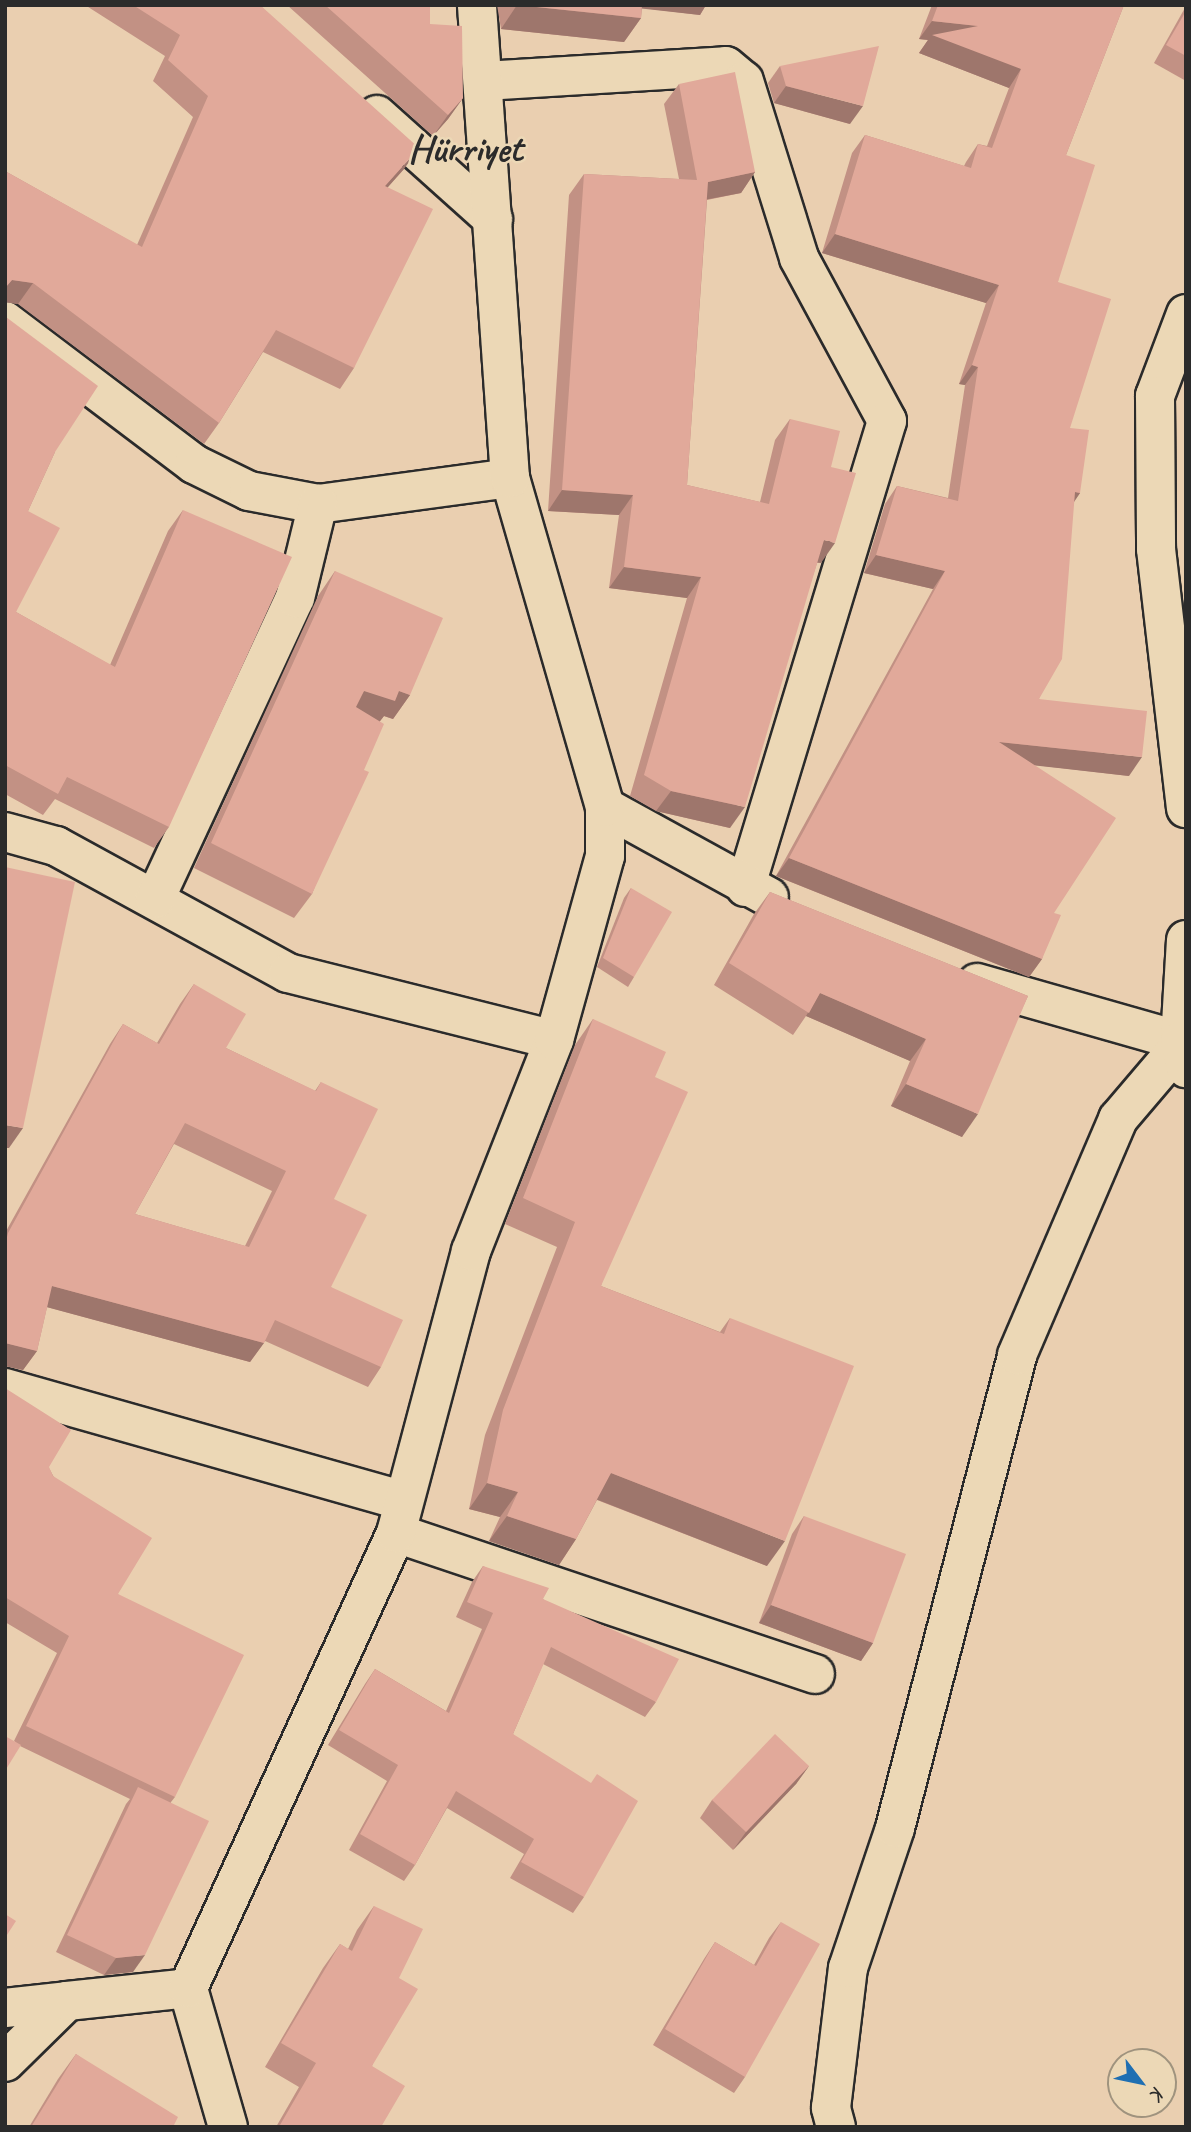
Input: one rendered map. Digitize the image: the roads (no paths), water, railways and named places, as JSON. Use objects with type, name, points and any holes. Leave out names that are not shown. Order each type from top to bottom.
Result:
[{"type":"street","points":[[228,2127],[188,1988],[399,1516],[471,1251],[554,1040],[603,869],[605,807],[510,478],[477,5]]},
{"type":"street","points":[[484,81],[726,66],[744,81],[799,258],[887,421],[745,887]]},
{"type":"street","points":[[348,89],[493,219]]},
{"type":"street","points":[[1186,314],[1155,396],[1156,549],[1182,739],[1186,808]]},
{"type":"street","points":[[5,321],[194,464],[249,491],[318,504],[510,478]]},
{"type":"street","points":[[155,899],[295,598],[318,504]]},
{"type":"street","points":[[605,807],[745,887],[808,913]]},
{"type":"street","points":[[5,832],[56,846],[288,973],[554,1040]]},
{"type":"street","points":[[836,2127],[831,2108],[848,1968],[895,1828],[1017,1355],[1118,1119],[1184,1049],[1186,940]]},
{"type":"street","points":[[946,970],[996,991],[1184,1049]]},
{"type":"street","points":[[5,1388],[399,1516],[815,1674]]},
{"type":"street","points":[[5,2008],[188,1988]]},
{"type":"street","points":[[5,2062],[67,2001]]},
{"type":"district","name":"Hürriyet","points":[[465,148]]}]
